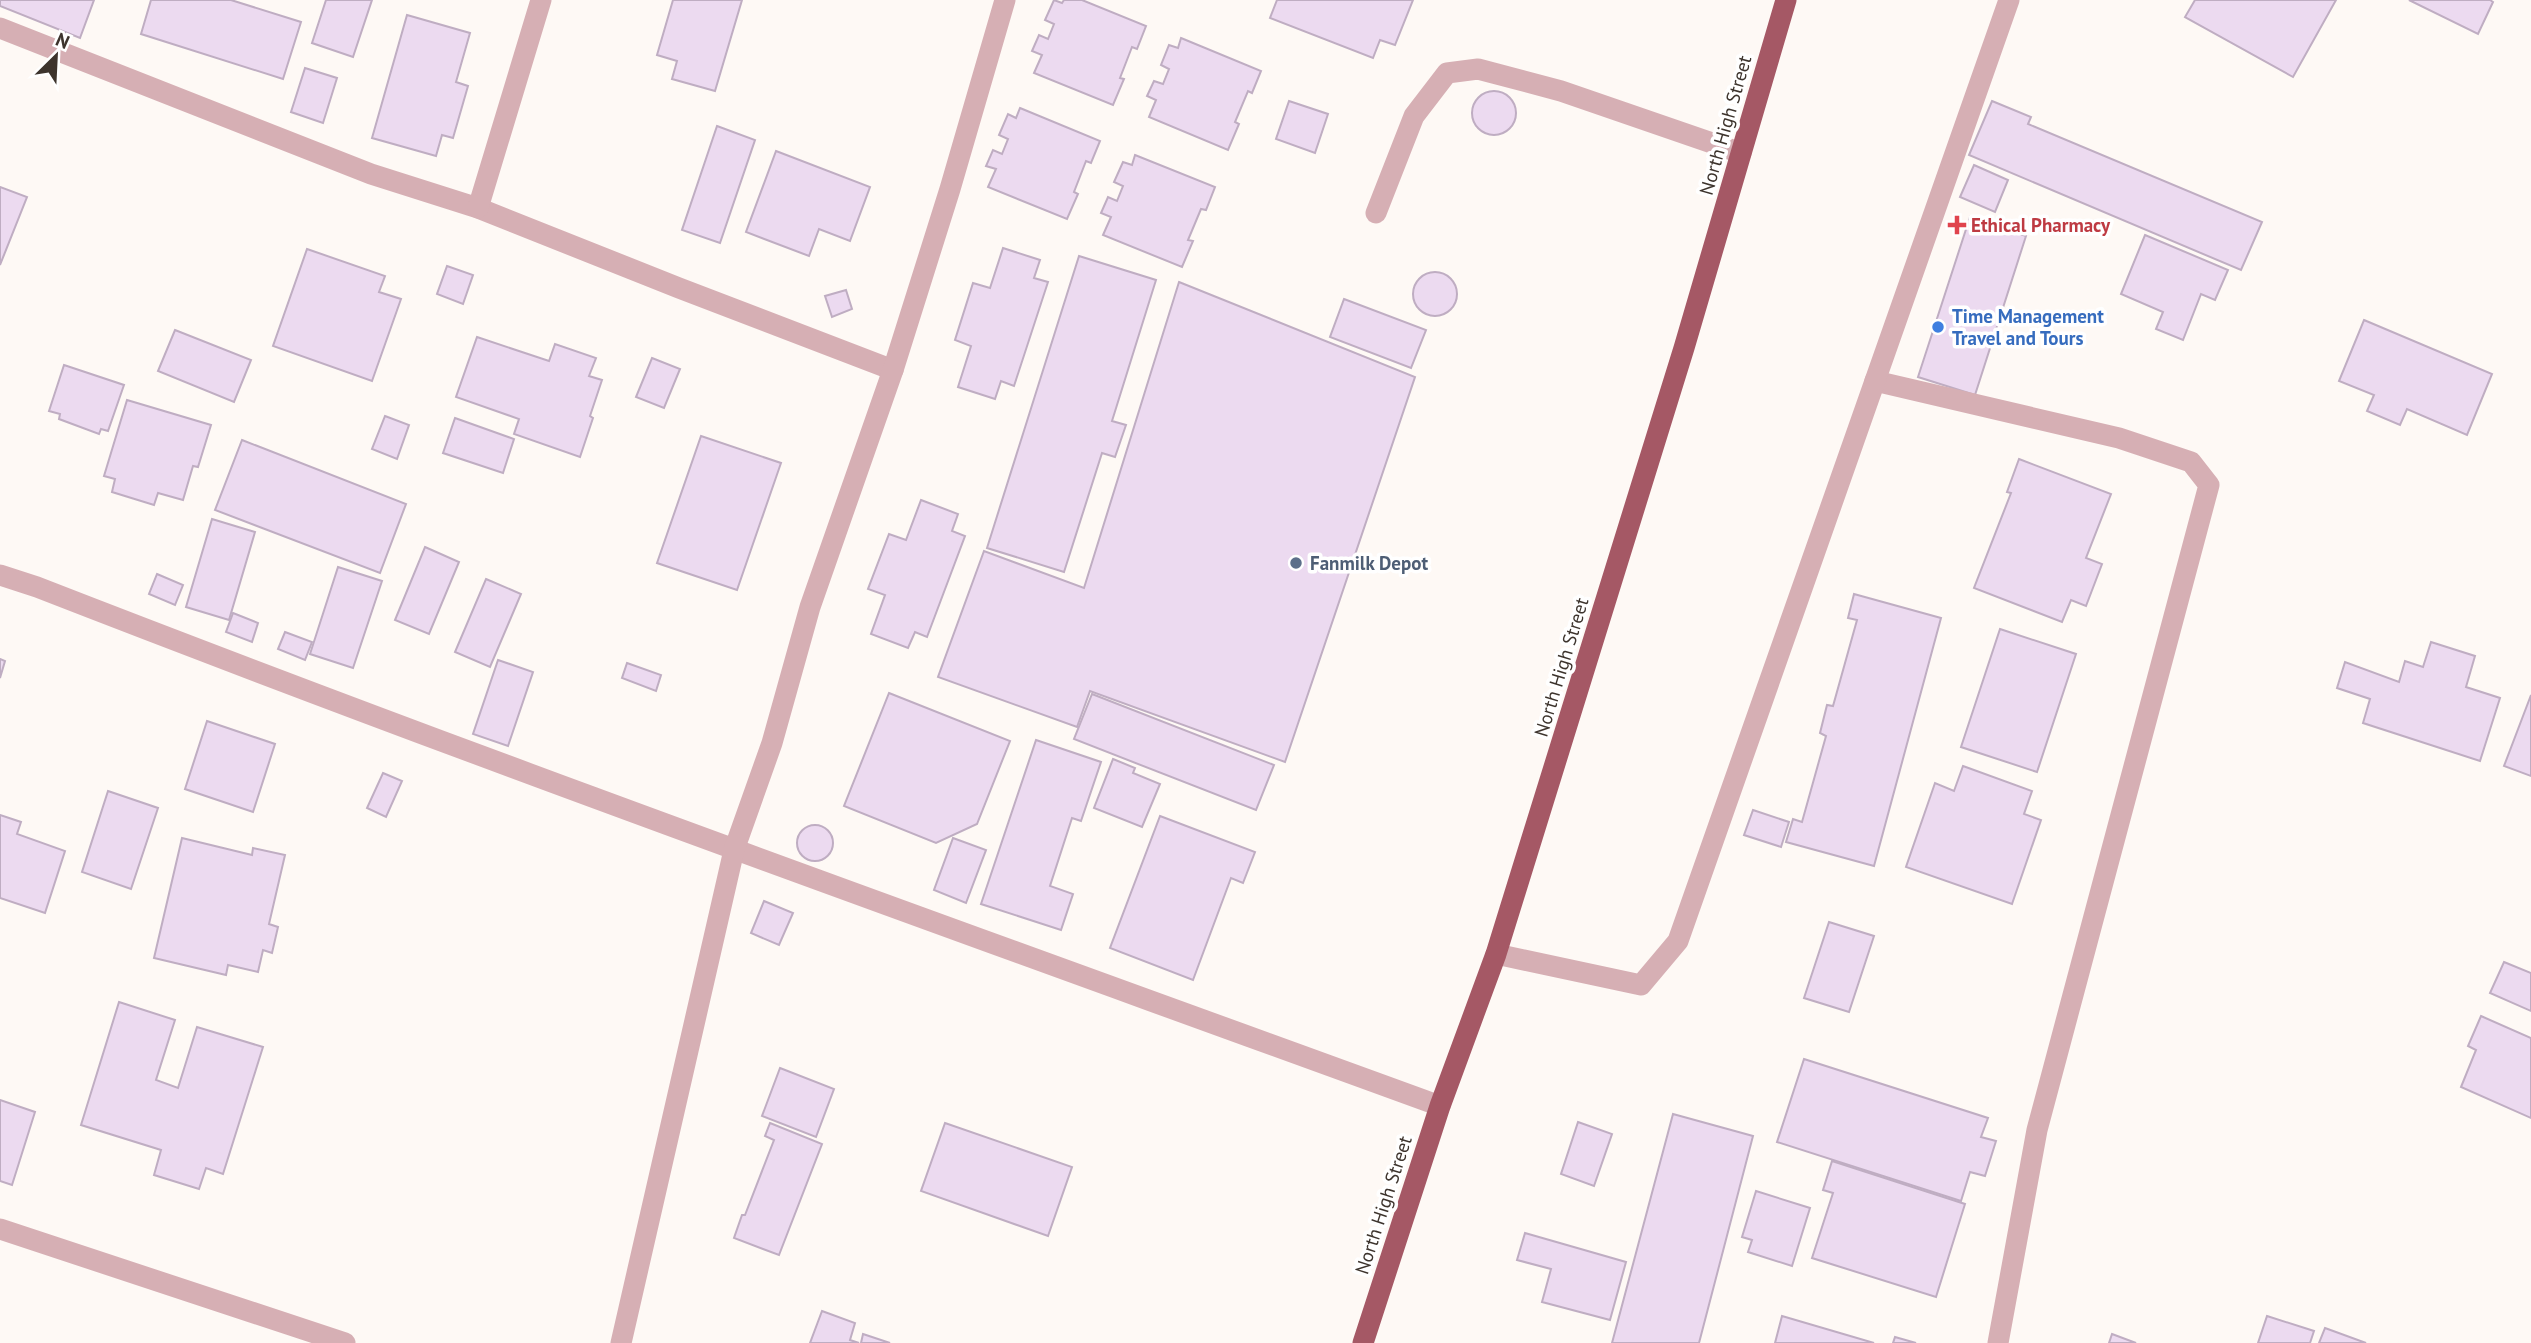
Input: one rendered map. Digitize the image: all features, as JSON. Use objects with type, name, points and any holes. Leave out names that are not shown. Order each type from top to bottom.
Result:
[{"type":"highway","name":"North High Street","points":[[1363,1343],[1440,1106],[1496,954],[1676,375],[1786,0]]},
{"type":"street","points":[[478,208],[541,0]]},
{"type":"street","points":[[621,1343],[734,850],[772,743],[810,607],[893,370],[950,189],[1005,0]]},
{"type":"street","points":[[1496,954],[1641,985],[1678,941],[2009,0]]},
{"type":"street","points":[[0,28],[371,174],[478,208],[893,370]]},
{"type":"street","points":[[1376,214],[1414,116],[1447,73],[1478,69],[1561,91],[1741,153]]},
{"type":"street","points":[[1875,381],[2119,438],[2190,462],[2210,485],[2037,1130],[1998,1343]]},
{"type":"street","points":[[0,575],[734,850],[1440,1106]]},
{"type":"street","points":[[0,1229],[345,1343]]},
{"type":"building","points":[[0,0],[94,0],[80,38],[0,6]]},
{"type":"building","points":[[151,0],[231,0],[301,22],[283,79],[141,34]]},
{"type":"building","points":[[326,0],[372,0],[353,57],[312,43]]},
{"type":"building","points":[[673,0],[742,0],[715,91],[672,79],[677,61],[657,55]]},
{"type":"building","points":[[1054,0],[1062,3],[1064,0],[1082,0],[1146,26],[1137,49],[1132,47],[1120,78],[1124,79],[1113,105],[1034,73],[1042,55],[1032,51],[1039,35],[1048,39],[1054,24],[1045,20]]},
{"type":"building","points":[[1277,0],[1413,0],[1395,45],[1380,40],[1373,58],[1270,18]]},
{"type":"building","points":[[2195,0],[2336,0],[2293,77],[2185,17]]},
{"type":"building","points":[[2409,0],[2490,0],[2493,2],[2478,34]]},
{"type":"building","points":[[407,15],[470,33],[456,82],[468,86],[453,138],[442,135],[436,156],[372,138]]},
{"type":"building","points":[[1181,38],[1261,71],[1252,93],[1248,91],[1235,122],[1239,124],[1228,150],[1149,117],[1156,100],[1147,96],[1154,81],[1163,84],[1169,69],[1161,65],[1169,45],[1178,48]]},
{"type":"building","points":[[305,68],[337,78],[323,123],[291,112]]},
{"type":"building","points":[[1494,91],[1503,92],[1510,97],[1515,104],[1515,122],[1510,129],[1503,134],[1494,135],[1485,134],[1478,129],[1473,122],[1472,113],[1473,104],[1478,97],[1485,92]]},
{"type":"building","points":[[1289,101],[1328,114],[1315,153],[1276,139]]},
{"type":"building","points":[[1992,101],[2031,117],[2028,124],[2262,222],[2241,270],[1969,155]]},
{"type":"building","points":[[1020,108],[1100,141],[1091,163],[1086,161],[1074,192],[1078,194],[1067,219],[988,187],[996,169],[986,166],[993,150],[1002,154],[1008,139],[999,135],[1008,114],[1016,118]]},
{"type":"building","points":[[717,126],[755,140],[720,243],[682,230]]},
{"type":"building","points":[[776,151],[870,187],[850,241],[819,229],[809,256],[746,232]]},
{"type":"building","points":[[1135,155],[1215,187],[1206,210],[1201,209],[1188,240],[1193,241],[1182,267],[1103,235],[1111,217],[1101,213],[1108,197],[1117,201],[1123,186],[1114,182],[1123,162],[1132,165]]},
{"type":"building","points":[[1974,165],[2008,180],[1995,212],[1960,197]]},
{"type":"building","points":[[0,187],[27,197],[0,265]]},
{"type":"building","points":[[1970,217],[2026,236],[1975,395],[1918,377]]},
{"type":"building","points":[[2145,235],[2228,270],[2215,300],[2201,294],[2183,340],[2156,329],[2163,312],[2121,294]]},
{"type":"building","points":[[1003,248],[1040,260],[1034,278],[1048,282],[1014,386],[1001,381],[995,399],[958,387],[971,346],[955,340],[973,283],[990,288]]},
{"type":"building","points":[[307,249],[385,276],[379,292],[401,299],[372,381],[273,346]]},
{"type":"building","points":[[1079,256],[1156,280],[1112,421],[1126,425],[1115,457],[1102,453],[1064,572],[987,548]]},
{"type":"building","points":[[447,266],[473,275],[463,304],[437,294]]},
{"type":"building","points":[[1435,272],[1450,279],[1457,294],[1450,309],[1435,316],[1420,309],[1413,294],[1420,279]]},
{"type":"building","points":[[1179,282],[1415,377],[1285,762],[1090,691],[1077,727],[938,677],[984,551],[1084,588]]},
{"type":"building","points":[[846,290],[852,309],[832,317],[825,296]]},
{"type":"building","points":[[1344,299],[1426,330],[1411,368],[1330,337]]},
{"type":"building","points":[[2364,320],[2492,374],[2467,435],[2407,409],[2400,425],[2367,411],[2374,395],[2339,381]]},
{"type":"building","points":[[175,330],[251,360],[234,402],[158,371]]},
{"type":"building","points":[[477,337],[549,361],[555,344],[596,358],[589,376],[602,380],[580,457],[514,434],[519,419],[456,397]]},
{"type":"building","points":[[652,358],[680,369],[664,408],[636,397]]},
{"type":"building","points":[[64,365],[124,385],[108,431],[101,429],[99,434],[59,419],[60,414],[49,411]]},
{"type":"building","points":[[127,400],[211,425],[198,467],[193,466],[183,500],[158,493],[154,505],[112,492],[115,479],[104,476]]},
{"type":"building","points":[[385,416],[409,425],[397,459],[372,449]]},
{"type":"building","points":[[455,418],[514,439],[503,473],[443,453]]},
{"type":"building","points":[[701,436],[781,463],[737,590],[657,563]]},
{"type":"building","points":[[242,440],[406,504],[380,573],[215,510]]},
{"type":"building","points":[[2019,459],[2111,494],[2086,558],[2102,564],[2086,606],[2071,600],[2062,622],[1974,588],[2011,493],[2007,492]]},
{"type":"building","points":[[921,500],[958,514],[952,531],[965,536],[927,637],[915,632],[908,648],[871,634],[885,595],[868,589],[889,534],[906,540]]},
{"type":"building","points":[[212,519],[255,532],[229,620],[186,607]]},
{"type":"building","points":[[425,547],[459,562],[429,634],[395,620]]},
{"type":"building","points":[[338,567],[382,581],[353,668],[310,654]]},
{"type":"building","points":[[157,574],[183,585],[175,605],[149,594]]},
{"type":"building","points":[[486,579],[521,594],[490,667],[455,652]]},
{"type":"building","points":[[1854,594],[1941,618],[1874,866],[1786,842],[1793,819],[1802,822],[1826,736],[1820,733],[1827,705],[1833,706],[1857,620],[1848,618]]},
{"type":"building","points":[[233,613],[258,623],[252,642],[226,632]]},
{"type":"building","points":[[2000,629],[2076,654],[2037,772],[1961,747]]},
{"type":"building","points":[[285,632],[312,642],[305,660],[278,649]]},
{"type":"building","points":[[2431,642],[2475,656],[2466,687],[2500,698],[2480,761],[2363,723],[2370,699],[2337,688],[2345,662],[2399,682],[2405,661],[2423,667]]},
{"type":"building","points":[[0,659],[5,661],[0,678]]},
{"type":"building","points":[[498,660],[533,672],[508,746],[473,734]]},
{"type":"building","points":[[627,663],[661,675],[656,691],[622,678]]},
{"type":"building","points":[[889,693],[1010,741],[977,824],[936,843],[844,806]]},
{"type":"building","points":[[1092,694],[1274,765],[1256,810],[1074,739]]},
{"type":"building","points":[[2531,695],[2531,776],[2504,766]]},
{"type":"building","points":[[207,721],[275,744],[253,812],[185,789]]},
{"type":"building","points":[[1036,740],[1101,762],[1081,821],[1072,818],[1050,886],[1073,894],[1061,930],[981,904]]},
{"type":"building","points":[[1113,759],[1135,768],[1133,773],[1160,784],[1142,827],[1094,808]]},
{"type":"building","points":[[1963,766],[2032,791],[2024,814],[2041,820],[2012,904],[1906,867],[1935,783],[1954,791]]},
{"type":"building","points":[[383,773],[402,781],[386,817],[367,808]]},
{"type":"building","points":[[108,791],[158,808],[131,889],[82,872]]},
{"type":"building","points":[[1753,810],[1789,822],[1781,847],[1744,835]]},
{"type":"building","points":[[0,815],[21,822],[17,834],[65,851],[45,913],[0,898]]},
{"type":"building","points":[[1160,816],[1255,852],[1243,883],[1231,878],[1193,980],[1110,948]]},
{"type":"building","points":[[815,825],[828,830],[833,843],[828,856],[815,861],[802,856],[797,843],[802,830]]},
{"type":"building","points":[[182,838],[252,855],[253,848],[285,855],[269,924],[278,927],[272,953],[263,950],[258,972],[228,965],[226,975],[154,958]]},
{"type":"building","points":[[953,838],[986,850],[966,903],[934,890]]},
{"type":"building","points":[[764,901],[793,913],[779,945],[751,933]]},
{"type":"building","points":[[1829,922],[1874,936],[1849,1012],[1804,998]]},
{"type":"building","points":[[2504,962],[2531,973],[2531,1011],[2490,993]]},
{"type":"building","points":[[119,1002],[175,1020],[156,1080],[178,1088],[197,1027],[263,1047],[223,1174],[206,1168],[199,1189],[154,1175],[161,1150],[81,1125]]},
{"type":"building","points":[[2481,1016],[2531,1038],[2531,1118],[2461,1087],[2476,1050],[2468,1046]]},
{"type":"building","points":[[1804,1059],[1988,1118],[1981,1137],[1996,1141],[1985,1176],[1970,1172],[1961,1201],[1777,1142]]},
{"type":"building","points":[[780,1068],[834,1089],[816,1137],[762,1116]]},
{"type":"building","points":[[0,1100],[35,1112],[12,1185],[0,1181]]},
{"type":"building","points":[[1673,1114],[1753,1136],[1699,1343],[1612,1343]]},
{"type":"building","points":[[1578,1122],[1612,1134],[1594,1186],[1561,1174]]},
{"type":"building","points":[[770,1123],[822,1144],[779,1255],[734,1238],[774,1140],[765,1136]]},
{"type":"building","points":[[945,1123],[1072,1167],[1048,1236],[921,1191]]},
{"type":"building","points":[[1832,1161],[1965,1204],[1936,1297],[1812,1258],[1833,1193],[1823,1190]]},
{"type":"building","points":[[1756,1191],[1810,1208],[1792,1266],[1748,1252],[1752,1240],[1742,1237]]},
{"type":"building","points":[[1525,1233],[1626,1262],[1610,1320],[1542,1302],[1551,1269],[1517,1260]]},
{"type":"building","points":[[822,1311],[855,1323],[850,1340],[859,1343],[810,1343]]},
{"type":"building","points":[[1782,1316],[1874,1343],[1775,1343]]},
{"type":"building","points":[[2267,1316],[2314,1331],[2310,1343],[2258,1343]]},
{"type":"building","points":[[2325,1328],[2366,1343],[2319,1343]]},
{"type":"building","points":[[863,1334],[890,1343],[861,1343]]},
{"type":"building","points":[[2112,1334],[2136,1343],[2109,1343]]},
{"type":"building","points":[[1895,1337],[1916,1343],[1893,1343]]},
{"type":"place","name":"Ethical Pharmacy","points":[[1957,225]]},
{"type":"place","name":"Time Management Travel and Tours","points":[[1938,327]]},
{"type":"place","name":"Fanmilk Depot","points":[[1296,563]]}]
